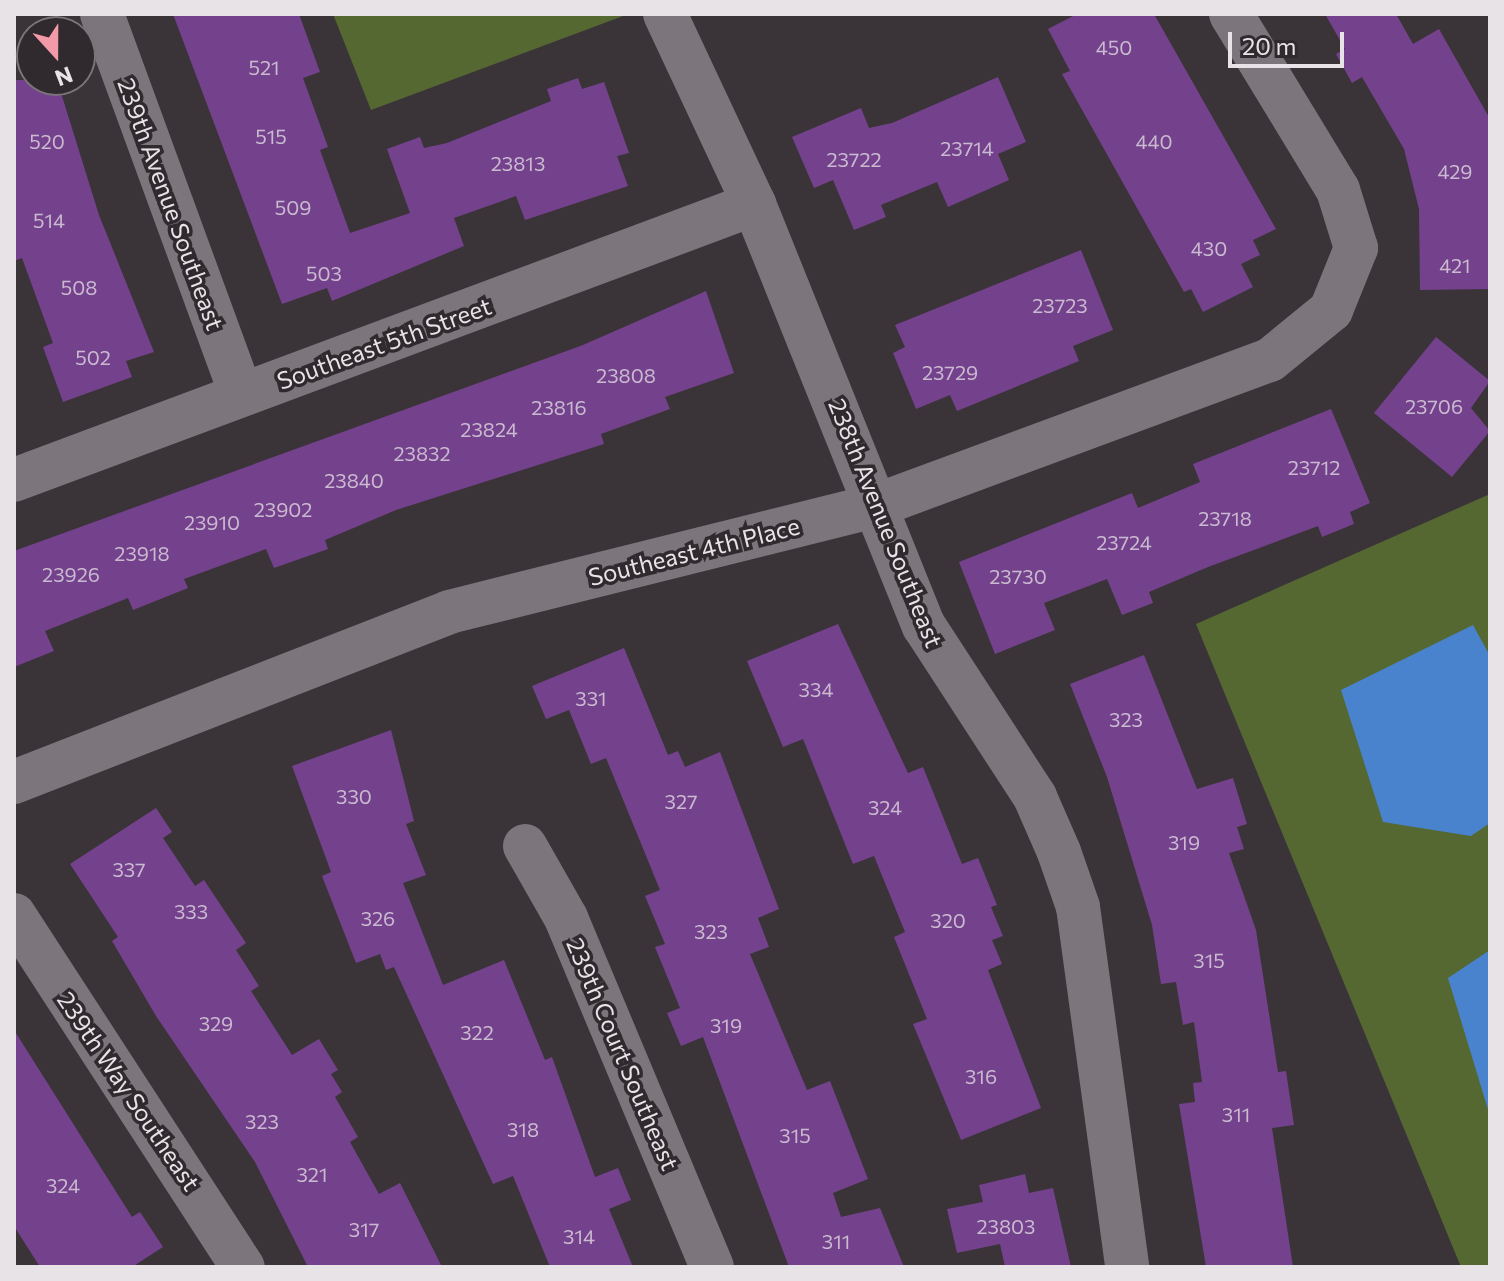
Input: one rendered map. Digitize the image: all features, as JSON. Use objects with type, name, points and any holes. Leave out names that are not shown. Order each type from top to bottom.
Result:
[{"type":"street","name":"239th Avenue Southeast","points":[[102,14],[241,394]]},
{"type":"street","name":"238th Avenue Southeast","points":[[665,14],[754,204],[931,639],[1035,797],[1078,907],[1127,1267]]},
{"type":"street","name":"Southeast 4th Place","points":[[14,782],[449,612],[875,506],[1270,360],[1331,310],[1348,281],[1356,248],[1338,190],[1231,14]]},
{"type":"street","name":"Southeast 5th Street","points":[[14,480],[754,204]]},
{"type":"street","name":"239th Court Southeast","points":[[525,846],[566,918],[712,1267]]},
{"type":"street","name":"239th Way Southeast","points":[[14,915],[243,1267]]},
{"type":"green space","points":[[333,14],[622,14],[623,16],[371,110]]},
{"type":"green space","points":[[1490,494],[1490,1267],[1461,1267],[1196,624]]},
{"type":"water","points":[[1473,625],[1490,656],[1490,823],[1471,836],[1383,822],[1341,690]]},
{"type":"water","points":[[1490,950],[1490,1116],[1448,978]]},
{"type":"building","points":[[173,14],[299,14],[320,72],[303,78],[328,147],[320,150],[350,233],[410,213],[387,149],[420,137],[424,148],[447,143],[551,101],[547,89],[578,78],[582,89],[604,82],[629,153],[617,156],[628,186],[525,220],[516,196],[454,218],[464,246],[332,301],[327,288],[282,304]]},
{"type":"building","points":[[1077,14],[1154,14],[1276,229],[1253,240],[1260,255],[1241,264],[1253,287],[1203,312],[1191,289],[1184,292],[1062,74],[1070,71],[1048,29]]},
{"type":"building","points":[[1325,14],[1396,14],[1413,44],[1439,29],[1490,119],[1490,289],[1420,290],[1419,209],[1404,149],[1362,77],[1352,83],[1336,54],[1345,49]]},
{"type":"building","points":[[998,77],[1026,142],[998,154],[1009,180],[948,207],[937,182],[881,205],[886,217],[854,230],[833,180],[814,188],[792,137],[861,108],[869,128],[892,123]]},
{"type":"building","points":[[16,80],[16,96],[62,96],[99,215],[154,352],[126,361],[132,377],[63,402],[43,347],[53,343],[22,258],[14,261]]},
{"type":"building","points":[[1081,250],[1113,330],[1073,346],[1079,361],[957,411],[950,395],[916,409],[893,353],[905,347],[895,325]]},
{"type":"building","points":[[706,291],[734,373],[665,397],[670,409],[601,434],[604,444],[396,510],[325,540],[328,549],[274,568],[266,549],[184,579],[188,588],[133,610],[128,598],[45,631],[54,651],[14,667],[14,551],[583,345]]},
{"type":"building","points":[[1436,337],[1490,381],[1471,408],[1490,431],[1452,477],[1374,413]]},
{"type":"building","points":[[1331,409],[1370,503],[1350,512],[1354,524],[1322,537],[1318,526],[1208,567],[1149,592],[1153,603],[1122,615],[1107,579],[1044,603],[1055,630],[995,654],[959,562],[1132,493],[1138,508],[1200,482],[1193,464]]},
{"type":"building","points":[[838,624],[908,773],[923,767],[962,864],[978,858],[997,905],[991,907],[1003,936],[992,940],[1002,964],[988,970],[1041,1108],[961,1140],[913,1024],[927,1019],[894,937],[905,932],[874,856],[853,864],[803,739],[783,747],[747,661]]},
{"type":"building","points":[[624,648],[668,755],[678,751],[685,767],[720,752],[779,909],[758,918],[769,947],[750,954],[807,1090],[830,1081],[868,1179],[833,1193],[841,1217],[880,1208],[904,1267],[789,1267],[703,1037],[681,1046],[667,1013],[680,1008],[655,947],[665,944],[645,896],[660,890],[606,758],[591,764],[569,710],[546,719],[532,686]]},
{"type":"building","points":[[1144,655],[1197,789],[1233,778],[1247,824],[1237,827],[1244,849],[1229,853],[1256,930],[1278,1072],[1286,1071],[1294,1125],[1272,1128],[1293,1267],[1206,1267],[1179,1104],[1195,1102],[1193,1083],[1202,1082],[1194,1022],[1183,1025],[1176,982],[1161,984],[1152,925],[1107,777],[1070,684]]},
{"type":"building","points":[[391,730],[414,821],[406,824],[426,875],[403,883],[443,985],[504,960],[545,1060],[552,1057],[595,1177],[618,1168],[631,1200],[609,1209],[633,1267],[550,1267],[513,1176],[493,1184],[394,967],[386,970],[380,954],[356,963],[322,876],[331,872],[292,766]]},
{"type":"building","points":[[156,808],[172,832],[163,838],[195,886],[204,880],[246,943],[236,950],[259,986],[251,991],[292,1055],[319,1039],[338,1070],[331,1074],[342,1092],[335,1097],[358,1137],[350,1142],[379,1194],[400,1183],[442,1267],[308,1267],[255,1162],[156,1016],[112,941],[118,937],[70,864]]},
{"type":"building","points":[[14,1030],[132,1217],[140,1212],[163,1247],[132,1267],[40,1267],[14,1226]]},
{"type":"building","points":[[1025,1174],[1029,1193],[1053,1188],[1071,1267],[1005,1267],[1000,1244],[957,1253],[947,1209],[983,1202],[979,1185]]}]
